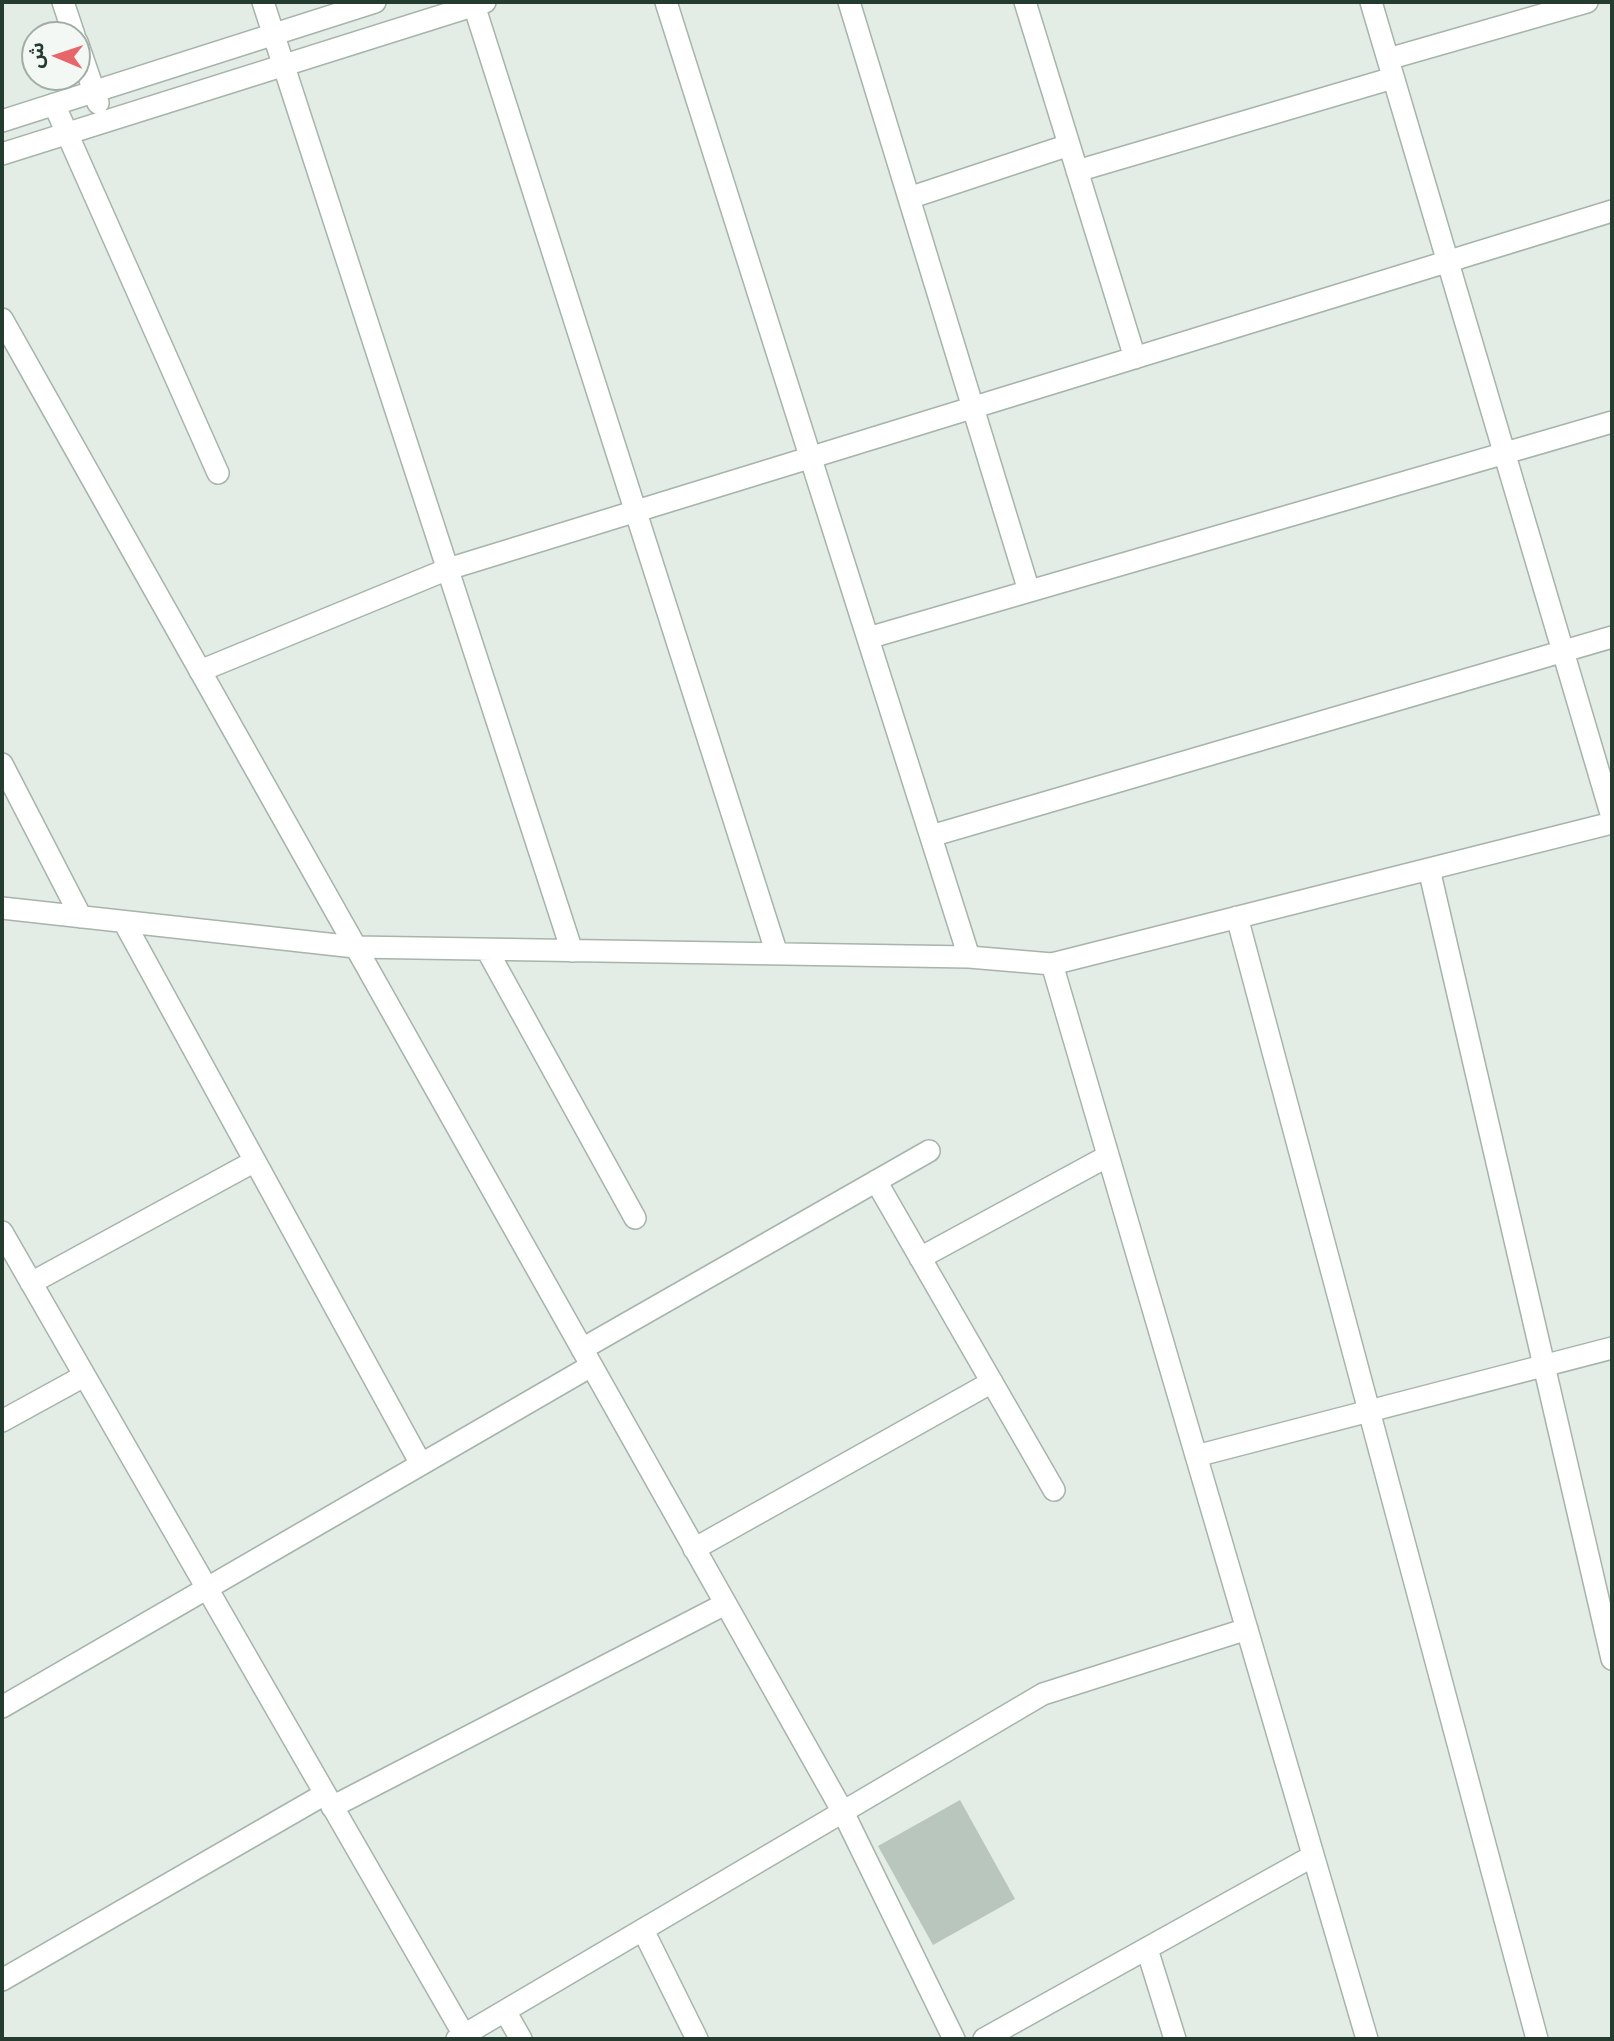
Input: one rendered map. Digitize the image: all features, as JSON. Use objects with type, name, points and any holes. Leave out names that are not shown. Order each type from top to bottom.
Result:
[{"type":"street","points":[[63,2],[69,21]]},
{"type":"street","points":[[263,2],[572,951]]},
{"type":"street","points":[[2,121],[374,2]]},
{"type":"street","points":[[666,2],[969,957]]},
{"type":"street","points":[[849,2],[1029,591]]},
{"type":"street","points":[[1025,2],[1135,358]]},
{"type":"street","points":[[1371,2],[1612,817]]},
{"type":"street","points":[[1077,171],[1587,2]]},
{"type":"street","points":[[2,154],[478,3],[777,954]]},
{"type":"street","points":[[91,83],[104,121]]},
{"type":"street","points":[[54,104],[218,473]]},
{"type":"street","points":[[909,198],[1069,145]]},
{"type":"street","points":[[200,671],[448,569],[1612,211]]},
{"type":"street","points":[[2,319],[7,341],[200,671],[843,1812],[954,2039]]},
{"type":"street","points":[[868,638],[1612,422]]},
{"type":"street","points":[[931,836],[1612,637]]},
{"type":"street","points":[[2,764],[81,917]]},
{"type":"street","points":[[2,908],[355,947],[969,957],[1052,964],[1612,823]]},
{"type":"street","points":[[1429,869],[1612,1658]]},
{"type":"street","points":[[1237,918],[1537,2039]]},
{"type":"street","points":[[124,922],[421,1464]]},
{"type":"street","points":[[487,950],[635,1218]]},
{"type":"street","points":[[1052,964],[1367,2039]]},
{"type":"street","points":[[2,1707],[421,1464],[587,1357],[929,1150]]},
{"type":"street","points":[[920,1258],[1108,1156]]},
{"type":"street","points":[[31,1283],[254,1160]]},
{"type":"street","points":[[876,1181],[1054,1490]]},
{"type":"street","points":[[2,1232],[329,1800],[460,2037],[1043,1694],[1247,1629]]},
{"type":"street","points":[[1196,1456],[1612,1349]]},
{"type":"street","points":[[2,1421],[84,1376]]},
{"type":"street","points":[[694,1549],[992,1382]]},
{"type":"street","points":[[2,1980],[329,1800],[725,1604]]},
{"type":"street","points":[[984,2039],[1313,1856]]},
{"type":"street","points":[[643,1930],[697,2039]]},
{"type":"street","points":[[1147,1949],[1175,2039]]},
{"type":"street","points":[[505,2011],[521,2039]]},
{"type":"building","points":[[960,1800],[1015,1899],[933,1945],[878,1846]]}]
